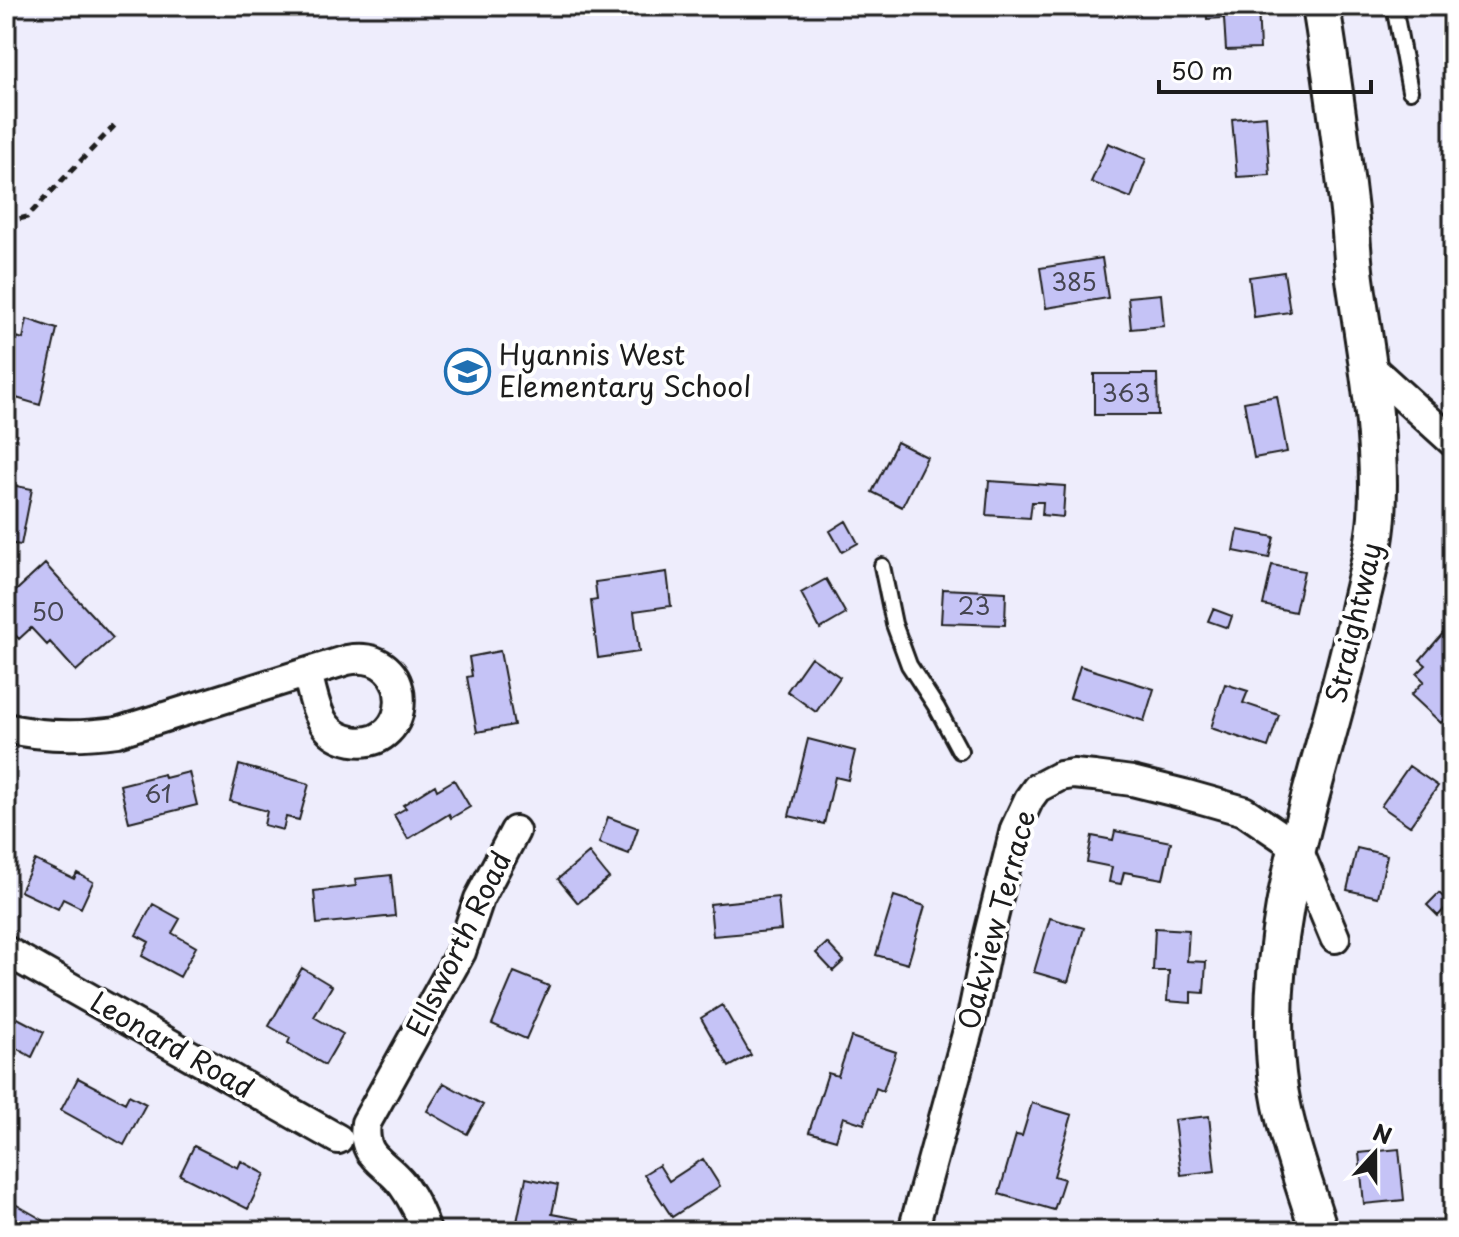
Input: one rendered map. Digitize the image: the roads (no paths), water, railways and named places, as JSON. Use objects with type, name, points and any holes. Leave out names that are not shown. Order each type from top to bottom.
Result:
[{"type":"street","name":"Straightway","points":[[1319,1231],[1296,1163],[1277,1075],[1278,955],[1297,847],[1347,663],[1373,546],[1378,466],[1338,117],[1321,6]]},
{"type":"street","points":[[1367,364],[1453,442]]},
{"type":"street","points":[[6,728],[58,736],[117,732],[307,673]]},
{"type":"street","name":"Oakview Terrace","points":[[913,1231],[973,1012],[1015,829],[1037,788],[1073,774],[1132,781],[1244,811],[1297,847]]},
{"type":"street","name":"Ellsworth Road","points":[[352,1141],[366,1123],[452,969],[483,889],[515,831]]},
{"type":"street","points":[[1297,847],[1335,938]]},
{"type":"street","name":"Leonard Road","points":[[6,951],[352,1141]]},
{"type":"street","points":[[352,1141],[370,1153],[403,1186],[426,1231]]},
{"type":"lane","points":[[1394,6],[1410,91]]},
{"type":"lane","points":[[882,566],[894,624],[909,665],[960,751]]},
{"type":"place","name":"Hyannis West Elementary School","points":[[468,371]]}]
